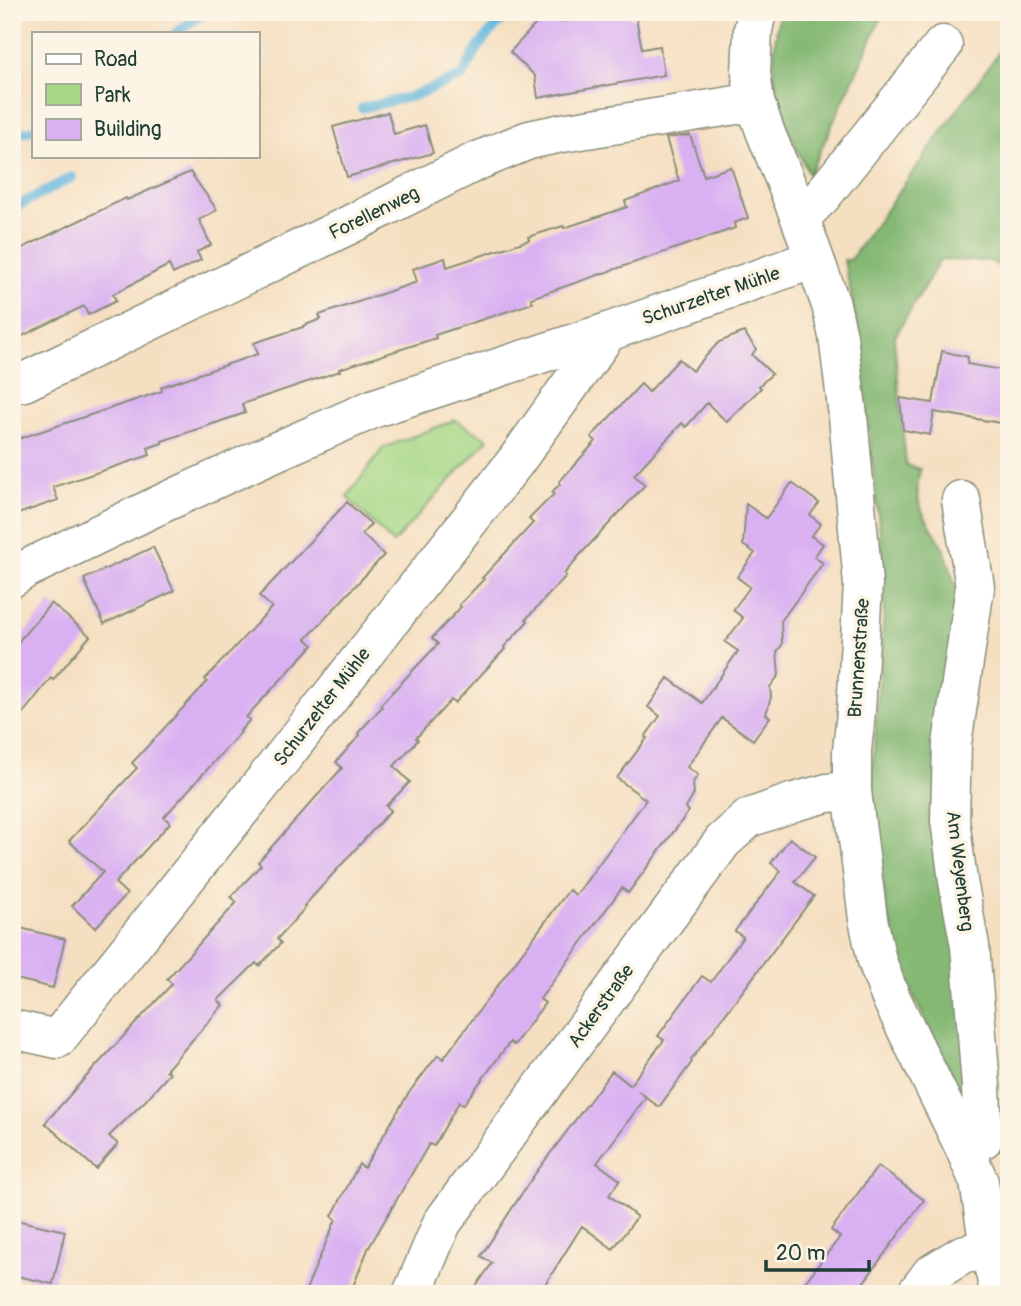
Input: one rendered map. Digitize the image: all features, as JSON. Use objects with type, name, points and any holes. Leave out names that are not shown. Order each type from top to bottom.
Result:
[{"type":"street","name":"Brunnenstraße","points":[[757,12],[753,30],[751,73],[755,102],[831,305],[838,336],[855,476],[863,584],[852,751],[852,791],[868,919],[877,961],[890,996],[979,1182],[989,1248],[1000,1294]]},
{"type":"street","points":[[800,218],[822,196],[943,45]]},
{"type":"street","name":"Forellenweg","points":[[12,384],[24,382],[475,163],[529,140],[755,102]]},
{"type":"street","name":"Schurzelter Mühle","points":[[12,578],[159,505],[375,408],[608,332],[814,259]]},
{"type":"street","name":"Schurzelter Mühle","points":[[12,1029],[57,1040],[516,461],[608,332]]},
{"type":"street","name":"Am Weyenberg","points":[[961,500],[975,587],[951,744],[950,820],[970,946],[983,1139],[964,1147]]},
{"type":"street","name":"Ackerstraße","points":[[412,1294],[442,1223],[723,841],[750,818],[827,793],[852,791]]},
{"type":"street","points":[[916,1294],[930,1274],[962,1255],[989,1248]]},
{"type":"green space","points":[[780,12],[884,12],[809,175],[787,126],[778,98],[774,61]]},
{"type":"green space","points":[[1009,38],[1009,272],[990,261],[940,260],[894,338],[906,465],[920,469],[920,506],[946,555],[958,597],[968,1108],[914,997],[887,912],[879,862],[872,776],[884,613],[884,569],[857,324],[844,260],[850,260]]},
{"type":"green space","points":[[455,420],[488,439],[393,543],[347,497],[383,448]]},
{"type":"building","points":[[547,12],[559,22],[612,12],[630,12],[631,18],[636,18],[642,49],[660,46],[664,75],[538,98],[535,76],[510,52]]},
{"type":"building","points":[[388,112],[394,134],[425,125],[433,153],[347,177],[333,127]]},
{"type":"building","points":[[690,135],[704,176],[731,167],[748,218],[734,223],[735,228],[531,298],[533,303],[435,335],[436,338],[242,404],[245,413],[162,441],[148,448],[150,455],[53,487],[58,500],[12,516],[12,441],[162,391],[161,387],[258,354],[254,343],[303,327],[321,319],[319,315],[417,282],[413,269],[445,258],[447,267],[529,240],[528,237],[627,207],[625,201],[679,181],[666,138]]},
{"type":"building","points":[[190,172],[217,210],[199,220],[211,245],[197,252],[201,260],[173,274],[169,265],[113,294],[116,301],[88,315],[84,306],[12,341],[12,253],[126,198],[127,200]]},
{"type":"building","points":[[744,332],[756,349],[752,355],[772,374],[727,422],[707,403],[686,427],[682,423],[634,475],[645,485],[579,556],[564,574],[566,576],[526,619],[528,621],[505,649],[455,703],[451,700],[416,738],[418,740],[394,766],[410,782],[386,806],[391,810],[304,906],[306,907],[277,939],[281,943],[259,966],[256,963],[218,1000],[223,1005],[166,1070],[170,1073],[109,1136],[118,1144],[96,1169],[45,1123],[172,984],[167,979],[237,902],[231,897],[261,865],[258,862],[342,768],[336,762],[382,707],[380,705],[438,644],[432,638],[461,607],[459,605],[533,523],[529,519],[554,494],[552,492],[559,482],[596,441],[591,437],[641,384],[649,392],[679,359],[692,371],[719,342]]},
{"type":"building","points":[[942,351],[968,357],[967,364],[1009,371],[1009,404],[1004,403],[1001,423],[934,412],[930,435],[903,430],[900,398],[933,403]]},
{"type":"building","points":[[792,483],[819,503],[810,515],[821,524],[811,536],[823,544],[814,557],[823,563],[781,621],[782,645],[777,652],[779,675],[770,687],[771,697],[766,714],[770,717],[753,740],[722,718],[687,767],[698,775],[693,782],[694,794],[686,808],[689,811],[628,893],[622,888],[540,999],[545,1003],[514,1045],[510,1042],[463,1105],[459,1102],[434,1146],[429,1144],[368,1249],[350,1294],[304,1294],[336,1219],[332,1216],[359,1164],[364,1168],[408,1094],[438,1055],[443,1059],[569,890],[576,895],[646,800],[617,778],[660,716],[648,707],[668,678],[702,703],[738,651],[725,642],[743,618],[733,610],[750,587],[737,577],[755,553],[743,545],[746,504],[766,518]]},
{"type":"building","points":[[347,502],[371,524],[362,534],[384,555],[306,639],[313,645],[246,717],[250,720],[241,732],[164,817],[170,823],[115,883],[127,894],[95,928],[72,906],[103,872],[69,841],[137,768],[132,763],[272,607],[259,596]]},
{"type":"building","points":[[153,547],[174,591],[104,624],[84,579]]},
{"type":"building","points":[[51,603],[90,636],[53,680],[51,678],[12,727],[12,649]]},
{"type":"building","points":[[790,838],[815,857],[795,882],[814,896],[659,1107],[646,1097],[597,1163],[620,1180],[609,1195],[637,1217],[613,1249],[582,1226],[539,1294],[471,1294],[492,1263],[481,1256],[532,1178],[612,1071],[630,1085],[664,1040],[658,1036],[702,976],[711,982],[743,937],[735,931],[781,871],[771,863]]},
{"type":"building","points":[[12,926],[65,939],[53,988],[12,978]]},
{"type":"building","points":[[878,1166],[924,1200],[855,1294],[796,1294],[840,1237],[831,1230]]},
{"type":"building","points":[[16,1220],[65,1231],[53,1284],[12,1275],[12,1239]]},
{"type":"waterway","points":[[177,32],[205,12]]},
{"type":"waterway","points":[[362,108],[410,97],[463,76],[483,41],[512,12]]},
{"type":"waterway","points":[[12,135],[32,130]]},
{"type":"waterway","points":[[12,209],[72,177]]}]
